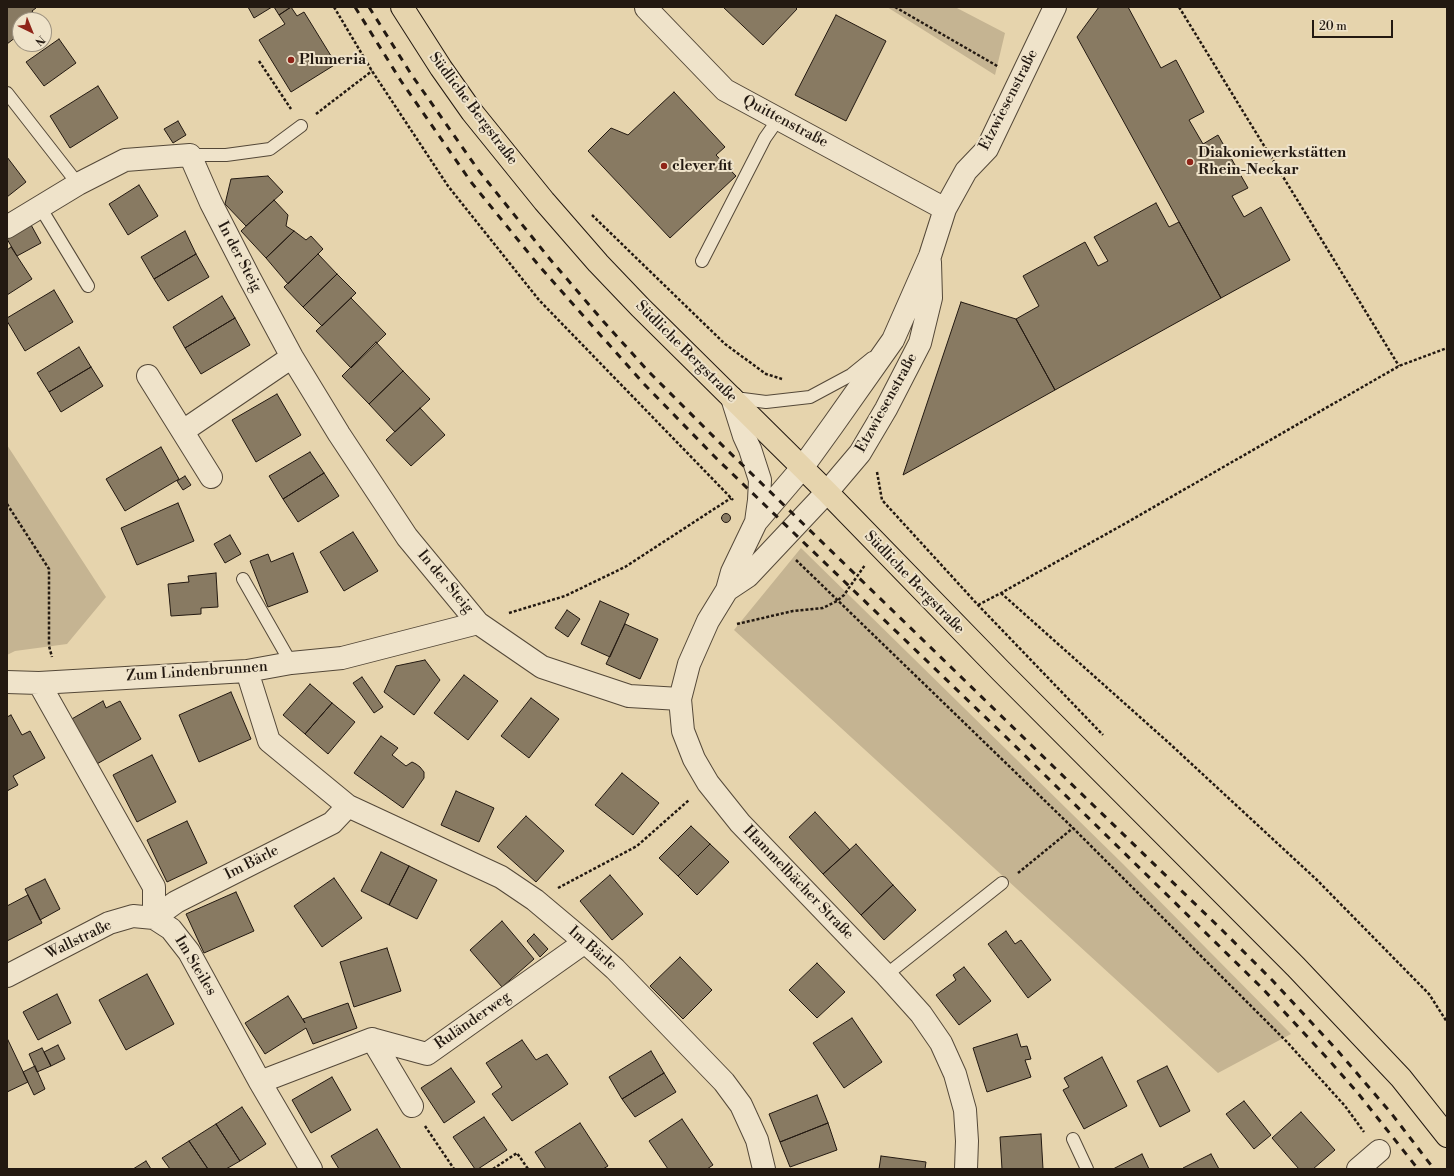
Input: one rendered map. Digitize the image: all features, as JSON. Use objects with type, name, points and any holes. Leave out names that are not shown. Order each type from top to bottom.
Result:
[{"type":"main road","name":"Südliche Bergstraße","points":[[402,7],[441,68],[472,112],[544,201],[598,263],[640,307],[826,492],[1001,672],[1296,967],[1401,1078],[1447,1136]]},
{"type":"street","name":"Etzwiesenstraße","points":[[802,468],[893,340],[930,256],[945,209],[966,171],[987,149],[1055,7]]},
{"type":"street","name":"Quittenstraße","points":[[646,8],[725,90],[945,209]]},
{"type":"street","points":[[7,227],[78,184],[125,160],[190,155]]},
{"type":"street","name":"In der Steig","points":[[190,155],[211,203],[292,357],[339,434],[407,537],[478,623],[542,667],[629,696],[680,699]]},
{"type":"street","name":"Etzwiesenstraße","points":[[826,492],[860,453],[886,409],[920,343],[931,298],[930,256]]},
{"type":"street","points":[[183,431],[292,357]]},
{"type":"street","points":[[148,376],[211,477]]},
{"type":"street","points":[[732,398],[760,480],[756,522]]},
{"type":"street","name":"Hammelbächer Straße","points":[[802,468],[756,522],[732,572],[727,590],[708,621],[688,664],[680,699],[684,731],[694,759],[708,783],[740,823],[886,975],[921,1014],[941,1043],[955,1074],[965,1110],[967,1141],[966,1169]]},
{"type":"street","name":"Hammelbächer Straße","points":[[727,590],[748,576],[826,492]]},
{"type":"street","name":"Zum Lindenbrunnen","points":[[7,682],[39,683],[247,672],[291,663],[342,658],[478,623]]},
{"type":"street","name":"Im Bärle","points":[[247,672],[269,741],[348,806],[501,877],[535,900],[615,969],[724,1082],[741,1105],[757,1140],[764,1169]]},
{"type":"street","points":[[39,683],[154,887],[154,918]]},
{"type":"street","name":"Im Bärle","points":[[154,918],[176,902],[332,823],[348,806]]},
{"type":"street","name":"Wallstraße","points":[[7,976],[109,924],[133,916],[154,918]]},
{"type":"street","name":"Im Steiles","points":[[154,918],[171,929],[189,952],[260,1082],[311,1169]]},
{"type":"street","name":"Ruländerweg","points":[[372,1039],[427,1054],[585,942]]},
{"type":"street","points":[[260,1082],[372,1039],[412,1106]]},
{"type":"street","points":[[1358,1169],[1379,1152]]},
{"type":"lane","points":[[7,93],[78,184]]},
{"type":"lane","points":[[702,261],[766,138],[779,118]]},
{"type":"lane","points":[[190,155],[226,156],[270,149],[301,126]]},
{"type":"lane","points":[[40,207],[88,286]]},
{"type":"lane","points":[[732,398],[766,402],[810,397],[851,375],[893,340]]},
{"type":"lane","points":[[243,579],[291,663]]},
{"type":"lane","points":[[886,975],[1002,883]]},
{"type":"lane","points":[[1073,1139],[1087,1169]]},
{"type":"path","points":[[334,7],[372,71],[448,186],[539,300],[756,522]]},
{"type":"path","points":[[895,7],[1021,79]]},
{"type":"path","points":[[1179,7],[1400,366]]},
{"type":"path","points":[[259,61],[301,126],[372,71]]},
{"type":"path","points":[[587,210],[725,344],[766,374],[799,385],[810,397]]},
{"type":"path","points":[[860,453],[876,465],[882,500],[978,605],[1126,523],[1400,366],[1447,348]]},
{"type":"path","points":[[478,623],[564,596],[625,568],[731,498]]},
{"type":"path","points":[[7,504],[49,569],[49,646]]},
{"type":"path","points":[[704,630],[793,611],[823,608],[844,595],[863,567],[906,527]]},
{"type":"path","points":[[778,544],[838,600],[1073,828],[1287,1042],[1345,1106],[1379,1152]]},
{"type":"path","points":[[1002,593],[1169,743],[1317,880],[1429,994],[1447,1022]]},
{"type":"path","points":[[554,890],[637,846],[686,803]]},
{"type":"path","points":[[1002,883],[1014,877],[1073,828]]},
{"type":"path","points":[[412,1106],[454,1169]]},
{"type":"path","points":[[493,1169],[517,1153],[528,1169]]},
{"type":"shaded area","points":[[887,7],[955,7],[1005,33],[995,75]]},
{"type":"shaded area","points":[[7,445],[106,597],[67,644],[15,651],[7,655]]},
{"type":"shaded area","points":[[801,548],[1123,864],[1291,1034],[1218,1073],[734,630]]},
{"type":"building","points":[[7,7],[35,7],[36,8],[32,11],[33,12],[12,12],[12,40],[7,44]]},
{"type":"building","points":[[248,7],[272,7],[254,18]]},
{"type":"building","points":[[274,7],[291,7],[279,15]]},
{"type":"building","points":[[291,7],[297,16],[304,12],[336,64],[291,92],[259,40],[285,24],[279,15]]},
{"type":"building","points":[[723,7],[795,7],[797,9],[763,45]]},
{"type":"building","name":"Diakoniewerkstätten Rhein-Neckar","points":[[1099,7],[1128,7],[1161,68],[1176,60],[1204,112],[1189,120],[1203,144],[1218,135],[1248,188],[1232,196],[1244,217],[1261,207],[1290,260],[1221,298],[1077,37]]},
{"type":"building","points":[[836,15],[886,41],[846,121],[795,95]]},
{"type":"building","points":[[59,39],[76,63],[44,86],[26,62],[40,52],[52,52],[52,44]]},
{"type":"building","points":[[98,86],[118,118],[70,148],[50,116]]},
{"type":"building","name":"clever fit","points":[[674,92],[725,147],[716,155],[736,176],[670,238],[588,151],[611,128],[628,135]]},
{"type":"building","points":[[178,121],[186,135],[173,143],[164,129]]},
{"type":"building","points":[[7,157],[26,182],[7,197]]},
{"type":"building","points":[[268,176],[283,192],[246,226],[225,204],[231,179]]},
{"type":"building","points":[[139,185],[158,216],[128,235],[109,204]]},
{"type":"building","points":[[274,200],[288,215],[286,226],[294,231],[266,258],[241,231]]},
{"type":"building","points":[[1156,203],[1169,227],[1179,222],[1221,298],[1055,390],[1016,319],[1039,306],[1023,276],[1085,242],[1098,266],[1108,261],[1094,237]]},
{"type":"building","points":[[30,223],[41,243],[17,256],[7,239],[7,236]]},
{"type":"building","points":[[185,231],[196,254],[154,279],[141,257]]},
{"type":"building","points":[[294,231],[306,240],[311,236],[323,249],[288,284],[266,258]]},
{"type":"building","points":[[11,247],[32,279],[7,295],[7,250]]},
{"type":"building","points":[[196,254],[209,277],[168,301],[154,279]]},
{"type":"building","points":[[318,254],[337,274],[303,307],[284,287]]},
{"type":"building","points":[[337,274],[356,293],[322,326],[303,307]]},
{"type":"building","points":[[54,290],[73,322],[25,351],[7,321],[7,318]]},
{"type":"building","points":[[222,296],[235,318],[185,348],[173,327]]},
{"type":"building","points":[[351,298],[386,334],[351,368],[316,331]]},
{"type":"building","points":[[961,302],[1016,319],[1055,390],[903,475]]},
{"type":"building","points":[[235,318],[250,345],[201,374],[185,348]]},
{"type":"building","points":[[376,342],[403,371],[369,404],[342,376]]},
{"type":"building","points":[[79,347],[91,367],[49,392],[37,373]]},
{"type":"building","points":[[91,367],[103,386],[61,412],[49,392]]},
{"type":"building","points":[[403,371],[430,399],[395,432],[369,404]]},
{"type":"building","points":[[277,394],[301,435],[256,462],[232,420]]},
{"type":"building","points":[[420,408],[445,435],[411,466],[386,440]]},
{"type":"building","points":[[161,447],[179,479],[125,511],[106,479]]},
{"type":"building","points":[[310,452],[324,473],[283,499],[269,476]]},
{"type":"building","points":[[324,473],[339,496],[298,522],[283,499]]},
{"type":"building","points":[[185,476],[191,485],[183,490],[177,481]]},
{"type":"building","points":[[178,503],[194,541],[137,565],[121,528]]},
{"type":"building","points":[[724,514],[728,514],[730,518],[728,522],[724,522],[722,520],[722,516]]},
{"type":"building","points":[[353,532],[378,571],[344,591],[320,552]]},
{"type":"building","points":[[230,535],[241,554],[225,563],[214,544]]},
{"type":"building","points":[[293,553],[308,592],[268,607],[250,561],[268,554],[271,562]]},
{"type":"building","points":[[216,573],[218,607],[201,608],[201,614],[171,616],[168,584],[189,582],[188,576]]},
{"type":"building","points":[[600,601],[629,614],[610,657],[581,644]]},
{"type":"building","points":[[567,610],[580,619],[568,637],[555,628]]},
{"type":"building","points":[[625,624],[658,639],[640,679],[606,664]]},
{"type":"building","points":[[425,660],[440,680],[414,715],[384,692],[396,666]]},
{"type":"building","points":[[464,675],[498,701],[468,740],[434,713]]},
{"type":"building","points":[[362,677],[383,707],[374,713],[353,683]]},
{"type":"building","points":[[310,684],[332,703],[305,734],[283,715]]},
{"type":"building","points":[[231,692],[251,739],[199,762],[179,715]]},
{"type":"building","points":[[531,698],[559,719],[529,758],[501,736]]},
{"type":"building","points":[[103,701],[106,708],[120,701],[141,739],[95,765],[70,720]]},
{"type":"building","points":[[332,703],[355,722],[328,754],[305,734]]},
{"type":"building","points":[[11,715],[22,735],[30,731],[45,758],[13,776],[18,785],[7,791],[7,717]]},
{"type":"building","points":[[381,736],[398,748],[392,755],[406,766],[412,762],[416,764],[424,772],[424,778],[403,808],[354,773]]},
{"type":"building","points":[[152,755],[176,802],[137,822],[113,775]]},
{"type":"building","points":[[622,773],[659,803],[633,835],[595,805]]},
{"type":"building","points":[[456,791],[494,808],[479,842],[441,825]]},
{"type":"building","points":[[815,812],[850,850],[823,874],[789,837]]},
{"type":"building","points":[[526,816],[564,851],[536,882],[497,847]]},
{"type":"building","points":[[187,821],[207,863],[167,882],[147,840]]},
{"type":"building","points":[[691,826],[710,844],[678,876],[659,858]]},
{"type":"building","points":[[710,844],[729,862],[697,895],[678,876]]},
{"type":"building","points":[[856,844],[893,885],[861,915],[823,874]]},
{"type":"building","points":[[381,852],[409,866],[389,905],[361,891]]},
{"type":"building","points":[[409,866],[437,880],[417,919],[389,905]]},
{"type":"building","points":[[610,875],[643,914],[612,940],[580,901]]},
{"type":"building","points":[[334,878],[362,918],[322,947],[294,906]]},
{"type":"building","points":[[45,879],[60,909],[40,920],[25,889]]},
{"type":"building","points":[[893,885],[916,910],[884,940],[861,915]]},
{"type":"building","points":[[236,892],[254,931],[204,953],[186,914]]},
{"type":"building","points":[[28,895],[42,923],[7,941],[7,906]]},
{"type":"building","points":[[502,921],[534,959],[502,987],[470,950]]},
{"type":"building","points":[[1006,931],[1015,944],[1021,940],[1051,980],[1028,998],[988,944]]},
{"type":"building","points":[[534,934],[548,949],[540,957],[527,941]]},
{"type":"building","points":[[387,948],[401,991],[354,1007],[340,962]]},
{"type":"building","points":[[680,957],[712,990],[683,1019],[650,986]]},
{"type":"building","points":[[817,963],[845,992],[817,1018],[789,990]]},
{"type":"building","points":[[964,967],[991,1001],[959,1025],[936,995],[956,980],[953,975]]},
{"type":"building","points":[[147,974],[174,1024],[126,1050],[99,1000]]},
{"type":"building","points":[[57,994],[71,1023],[38,1040],[23,1012]]},
{"type":"building","points":[[288,996],[305,1023],[303,1019],[348,1003],[357,1028],[313,1044],[306,1028],[265,1054],[245,1023]]},
{"type":"building","points":[[852,1018],[882,1062],[844,1088],[813,1043]]},
{"type":"building","points":[[1017,1034],[1021,1047],[1027,1046],[1031,1059],[1025,1060],[1031,1077],[987,1092],[973,1048]]},
{"type":"building","points":[[7,1038],[28,1082],[7,1092]]},
{"type":"building","points":[[522,1040],[536,1060],[547,1054],[568,1084],[512,1121],[492,1094],[502,1087],[486,1063]]},
{"type":"building","points":[[58,1045],[65,1059],[51,1066],[44,1052]]},
{"type":"building","points":[[42,1048],[51,1066],[37,1072],[29,1054]]},
{"type":"building","points":[[651,1051],[664,1073],[622,1099],[609,1077]]},
{"type":"building","points":[[1102,1057],[1127,1106],[1084,1129],[1063,1090],[1069,1087],[1064,1078]]},
{"type":"building","points":[[35,1066],[45,1089],[34,1095],[23,1072]]},
{"type":"building","points":[[1167,1066],[1190,1111],[1160,1127],[1137,1081]]},
{"type":"building","points":[[451,1068],[475,1102],[444,1123],[421,1088]]},
{"type":"building","points":[[664,1073],[676,1092],[635,1117],[622,1099]]},
{"type":"building","points":[[332,1077],[351,1110],[311,1133],[292,1100]]},
{"type":"building","points":[[817,1095],[828,1123],[780,1142],[769,1114]]},
{"type":"building","points":[[1244,1101],[1271,1135],[1254,1149],[1226,1114]]},
{"type":"building","points":[[242,1107],[266,1144],[240,1161],[216,1124]]},
{"type":"building","points":[[1301,1112],[1335,1150],[1313,1169],[1299,1169],[1272,1138]]},
{"type":"building","points":[[484,1117],[507,1150],[478,1169],[475,1169],[453,1137]]},
{"type":"building","points":[[682,1119],[713,1165],[707,1169],[668,1169],[649,1141]]},
{"type":"building","points":[[580,1123],[608,1166],[603,1169],[546,1169],[535,1152]]},
{"type":"building","points":[[828,1123],[837,1150],[790,1167],[780,1142]]},
{"type":"building","points":[[216,1124],[240,1161],[226,1169],[208,1169],[189,1141]]},
{"type":"building","points":[[377,1129],[401,1169],[339,1169],[331,1156]]},
{"type":"building","points":[[1041,1134],[1043,1169],[1002,1169],[1000,1137]]},
{"type":"building","points":[[189,1141],[208,1169],[170,1169],[162,1158]]},
{"type":"building","points":[[1142,1154],[1149,1169],[1113,1169]]},
{"type":"building","points":[[1211,1154],[1219,1169],[1183,1169],[1183,1168]]},
{"type":"building","points":[[881,1156],[926,1162],[925,1169],[879,1169]]},
{"type":"building","points":[[146,1161],[151,1169],[133,1169]]},
{"type":"railway","points":[[355,7],[401,81],[471,182],[540,267],[644,384],[717,459],[1007,738],[1263,989],[1357,1092],[1418,1169]]},
{"type":"railway","points":[[369,7],[411,74],[479,171],[549,258],[649,372],[724,447],[1272,980],[1337,1050],[1391,1113],[1434,1169]]},
{"type":"place","name":"Plumeria","points":[[291,60]]},
{"type":"place","name":"Diakoniewerkstätten Rhein-Neckar","points":[[1190,162]]},
{"type":"place","name":"clever fit","points":[[664,166]]}]
